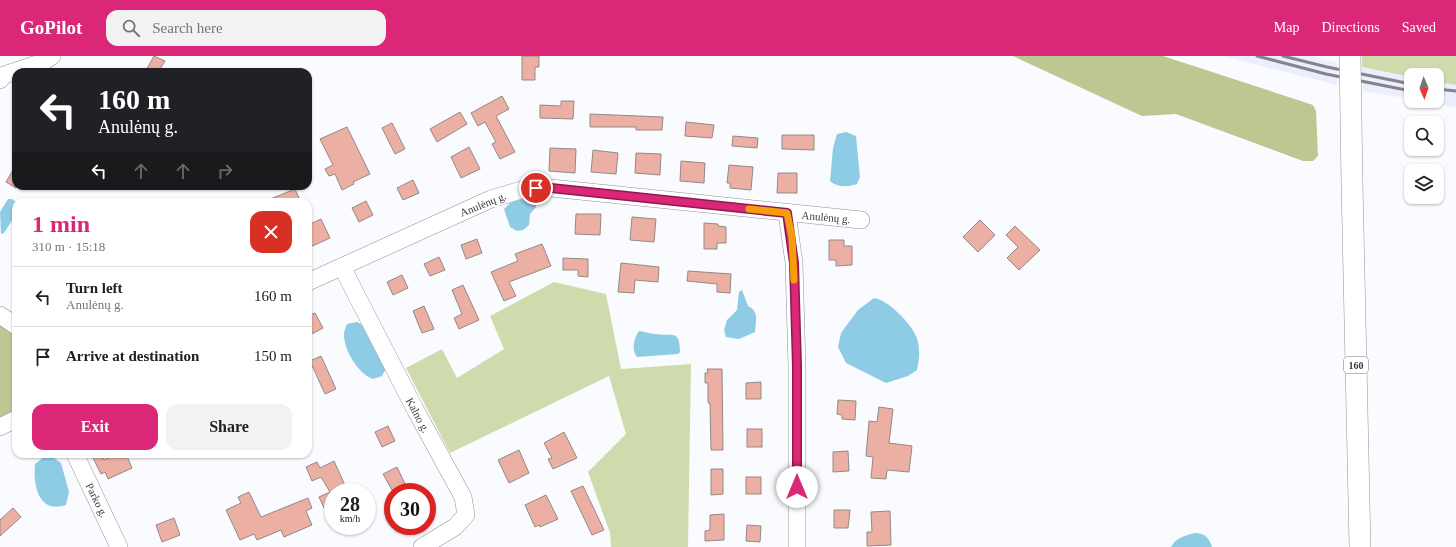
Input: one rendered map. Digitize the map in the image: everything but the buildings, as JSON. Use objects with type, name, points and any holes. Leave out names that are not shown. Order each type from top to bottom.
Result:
[{"type":"main road","name":"160","points":[[1350,56],[1360,547]]},
{"type":"street","points":[[25,68],[43,62],[52,56]]},
{"type":"street","points":[[0,80],[4,75],[12,72]]},
{"type":"street","name":"Anulėnų g.","points":[[312,280],[491,199],[521,190],[551,188],[861,220]]},
{"type":"street","points":[[787,213],[794,263],[797,367],[797,547]]},
{"type":"street","name":"Kalno g.","points":[[342,267],[416,411],[463,498],[466,515],[456,527],[422,547]]},
{"type":"street","points":[[0,315],[12,323]]},
{"type":"street","points":[[0,427],[12,421]]},
{"type":"street","name":"Parko g.","points":[[77,458],[119,547]]},
{"type":"shaded area","points":[[1223,56],[1310,56],[1337,63],[1337,85]]},
{"type":"shaded area","points":[[1362,67],[1404,76],[1404,98],[1363,91]]},
{"type":"shaded area","points":[[1444,83],[1456,85],[1456,107],[1444,105]]},
{"type":"green space","points":[[1013,56],[1163,56],[1313,105],[1316,111],[1318,156],[1313,161],[1303,161],[1176,114],[1142,116]]},
{"type":"green space","points":[[1362,56],[1456,56],[1456,85],[1444,83],[1444,68],[1404,68],[1404,76],[1362,67]]},
{"type":"green space","points":[[554,282],[606,294],[621,369],[691,364],[688,547],[611,547],[610,533],[588,472],[626,434],[609,376],[450,453],[406,368],[442,349],[457,378],[504,349],[490,316]]},
{"type":"green space","points":[[0,325],[12,333],[12,412],[0,418]]},
{"type":"water","points":[[846,132],[856,136],[860,177],[857,184],[850,186],[836,185],[830,181],[833,148],[837,134]]},
{"type":"water","points":[[525,198],[534,198],[536,207],[530,214],[529,225],[523,230],[517,231],[510,227],[504,209],[510,203]]},
{"type":"water","points":[[8,199],[12,199],[12,220],[4,233],[1,234],[0,212]]},
{"type":"water","points":[[742,290],[748,306],[752,308],[755,314],[755,332],[739,339],[726,337],[724,330],[727,320],[737,310],[739,292]]},
{"type":"water","points":[[874,298],[894,309],[907,322],[916,336],[919,346],[917,370],[908,376],[886,383],[846,363],[838,347],[841,333],[858,310]]},
{"type":"water","points":[[357,322],[363,325],[386,368],[382,376],[373,379],[367,376],[352,360],[344,339],[344,331],[347,324]]},
{"type":"water","points":[[639,331],[653,334],[674,335],[677,337],[680,344],[680,352],[678,354],[637,357],[634,351],[634,344]]},
{"type":"water","points":[[43,458],[54,458],[61,463],[69,492],[66,505],[57,507],[43,502],[39,496],[35,481],[35,464]]},
{"type":"water","points":[[1195,533],[1206,537],[1212,547],[1171,547],[1178,539]]},
{"type":"railway","points":[[1257,56],[1326,74],[1404,90]]},
{"type":"railway","points":[[1283,56],[1327,67],[1404,83]]},
{"type":"railway","points":[[1444,90],[1456,91]]},
{"type":"slow traffic","points":[[749,209],[787,213],[792,237],[794,280]]},
{"type":"route","points":[[536,188],[551,188],[787,213],[792,237],[794,263],[797,367],[797,487]]}]
